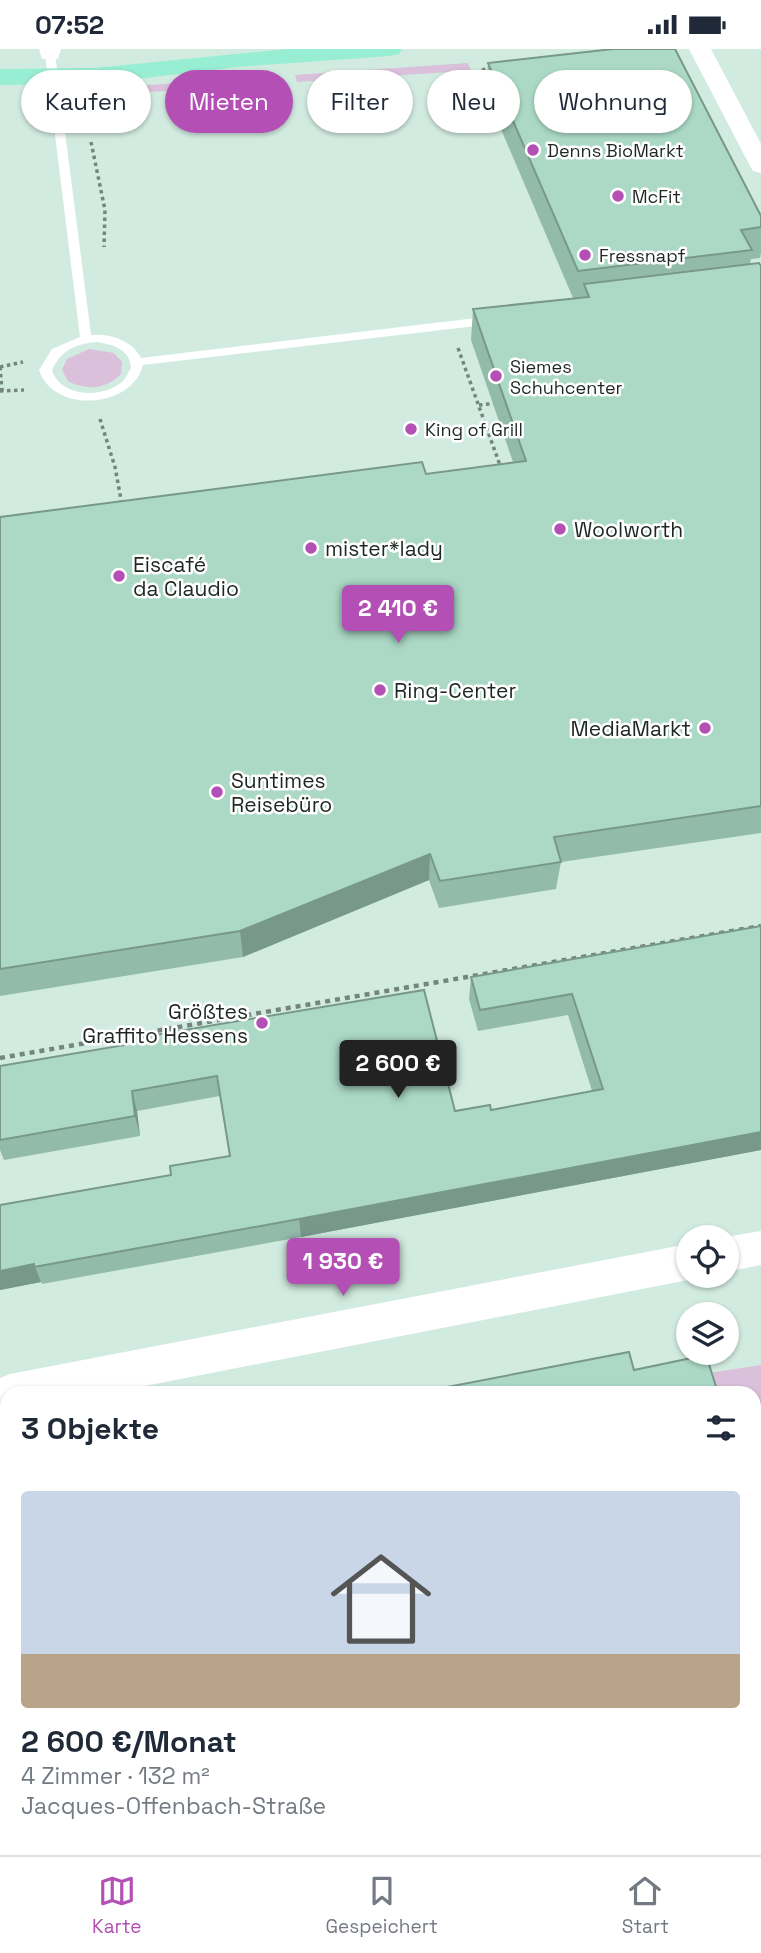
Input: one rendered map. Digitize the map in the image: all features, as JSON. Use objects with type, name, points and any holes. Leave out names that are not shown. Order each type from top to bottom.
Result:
[{"type":"main road","points":[[0,58],[56,58],[139,73],[237,60],[390,49]]},
{"type":"main road","points":[[0,77],[56,58]]},
{"type":"street","points":[[700,49],[761,166]]},
{"type":"street","points":[[739,1252],[761,1248]]},
{"type":"street","points":[[44,1386],[676,1264]]},
{"type":"lane","points":[[56,58],[86,339]]},
{"type":"lane","points":[[138,362],[506,319]]},
{"type":"lane","points":[[86,339],[113,341],[126,346],[138,362],[132,379],[113,392],[84,397],[59,391],[45,374],[46,365],[58,350],[86,339]]},
{"type":"path","points":[[90,134],[106,223],[107,237],[101,256]]},
{"type":"path","points":[[458,339],[458,348],[504,476]]},
{"type":"path","points":[[0,367],[2,391]]},
{"type":"path","points":[[479,405],[504,402]]},
{"type":"path","points":[[98,412],[115,467],[123,511]]},
{"type":"path","points":[[0,1058],[761,926]]},
{"type":"shaded area","points":[[468,63],[471,70],[427,70],[427,73],[413,74],[413,70],[367,70]]},
{"type":"shaded area","points":[[307,74],[307,81],[297,82],[295,75]]},
{"type":"shaded area","points":[[165,84],[165,91],[151,92],[151,85]]},
{"type":"shaded area","points":[[89,349],[114,353],[122,362],[121,374],[109,383],[96,387],[68,381],[62,370],[67,359]]},
{"type":"shaded area","points":[[761,1365],[761,1386],[700,1386],[696,1375]]},
{"type":"building","points":[[613,49],[675,49],[686,70],[534,70],[534,133],[692,133],[692,82],[761,216],[761,227],[741,230],[752,250],[578,271],[518,133],[520,70],[491,70],[488,63]]},
{"type":"building","name":"Ring-Center","points":[[759,263],[761,806],[554,837],[561,862],[440,881],[430,854],[240,931],[0,969],[0,517],[422,462],[426,474],[526,461],[473,309],[589,297],[584,284]]},
{"type":"building","points":[[761,926],[761,1132],[299,1219],[0,1271],[0,1205],[171,1175],[170,1166],[230,1156],[217,1076],[132,1091],[135,1116],[0,1140],[0,1066],[125,1045],[125,1040],[424,990],[455,1111],[490,1105],[491,1110],[603,1089],[572,994],[480,1010],[471,977]]},
{"type":"building","points":[[629,1352],[634,1370],[676,1361],[676,1365],[709,1365],[716,1386],[452,1386]]},
{"type":"place","name":"Denns BioMarkt","points":[[533,150]]},
{"type":"place","name":"McFit","points":[[618,196]]},
{"type":"place","name":"Fressnapf","points":[[585,255]]},
{"type":"place","name":"Siemes Schuhcenter","points":[[496,376]]},
{"type":"place","name":"King of Grill","points":[[411,429]]},
{"type":"place","name":"Woolworth","points":[[560,529]]},
{"type":"place","name":"mister*lady","points":[[311,548]]},
{"type":"place","name":"Eiscafé da Claudio","points":[[119,576]]},
{"type":"place","name":"Ring-Center","points":[[380,690]]},
{"type":"place","name":"MediaMarkt","points":[[705,728]]},
{"type":"place","name":"Suntimes Reisebüro","points":[[217,792]]},
{"type":"place","name":"Größtes Graffito Hessens","points":[[262,1023]]}]
